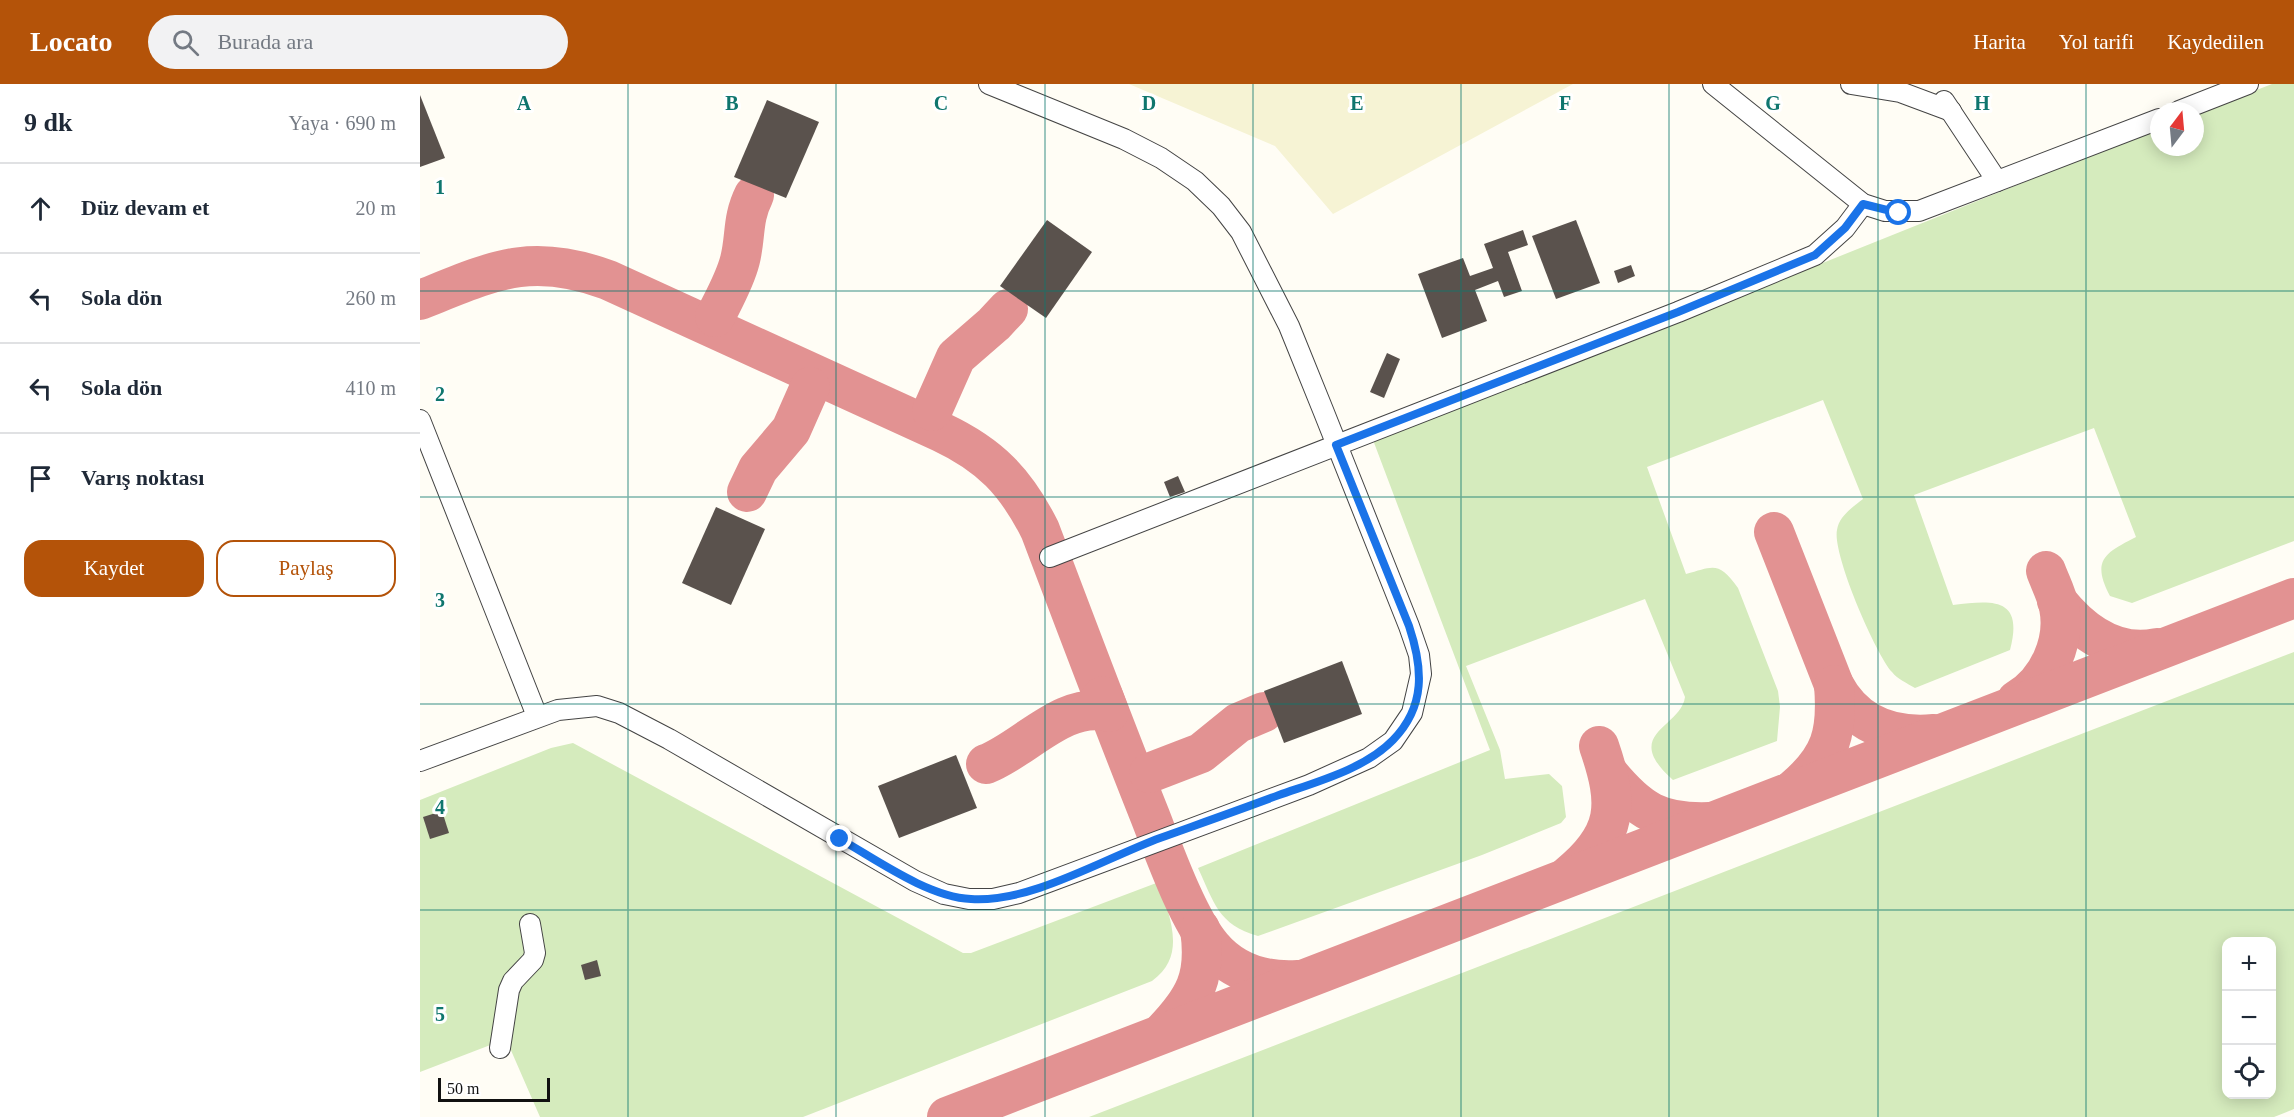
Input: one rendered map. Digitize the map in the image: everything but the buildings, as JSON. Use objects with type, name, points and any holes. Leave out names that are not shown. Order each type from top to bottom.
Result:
[{"type":"lane","points":[[420,761],[558,710],[589,706],[619,713],[669,739],[887,865],[944,894],[969,899],[993,899],[1051,882],[1147,843],[1340,772],[1369,758],[1393,741],[1412,713],[1421,674],[1419,655],[1388,570],[1293,336],[1267,279],[1241,232],[1221,206],[1195,181],[1161,159],[1124,139],[990,84]]},
{"type":"lane","points":[[1713,84],[1863,204],[1885,212],[1919,211],[2150,122]]},
{"type":"lane","points":[[1851,84],[1900,92],[1947,106],[1997,181]]},
{"type":"lane","points":[[2202,102],[2248,84]]},
{"type":"lane","points":[[1050,557],[1678,312],[1815,255],[1845,228],[1863,204]]},
{"type":"lane","points":[[420,420],[537,716]]},
{"type":"lane","points":[[500,1048],[509,990],[513,981],[533,960],[535,953],[530,924]]},
{"type":"shaded area","points":[[1129,84],[1573,84],[1333,214],[1275,146]]},
{"type":"green space","points":[[2272,84],[2294,84],[2294,541],[2132,603],[2110,596],[2102,574],[2104,559],[2116,548],[2136,537],[2094,428],[1914,495],[1953,605],[1992,603],[2009,611],[2013,620],[2010,650],[1915,688],[1897,677],[1885,661],[1856,602],[1841,559],[1837,542],[1838,525],[1843,516],[1863,499],[1823,400],[1647,467],[1686,574],[1715,568],[1726,573],[1738,588],[1778,691],[1780,707],[1777,741],[1673,780],[1658,764],[1652,752],[1652,741],[1681,708],[1685,697],[1645,599],[1466,666],[1500,750],[1505,779],[1549,774],[1562,786],[1566,817],[1561,823],[1482,855],[1258,936],[1234,926],[1219,911],[1198,868],[1490,750],[1373,440],[1591,356],[2150,132],[2150,156],[2204,156],[2204,110]]},
{"type":"green space","points":[[2294,652],[2294,1109],[2274,1117],[1089,1117]]},
{"type":"green space","points":[[573,743],[963,953],[971,953],[1159,882],[1173,935],[1170,959],[1163,971],[1152,981],[803,1117],[540,1117],[506,1039],[420,1072],[420,800],[551,748]]},
{"type":"taxiway","points":[[715,317],[738,267],[748,212],[754,195]]},
{"type":"taxiway","points":[[420,300],[491,273],[512,268],[533,266],[581,271],[608,280],[941,432],[988,460],[1011,484],[1040,530],[1169,866],[1194,920],[1212,947],[1240,969],[1263,977],[1298,980]]},
{"type":"taxiway","points":[[932,411],[956,357],[1008,309]]},
{"type":"taxiway","points":[[747,492],[758,469],[791,430],[810,387]]},
{"type":"taxiway","points":[[1774,532],[1834,685],[1842,698],[1852,709],[1875,725],[1903,733],[1934,734]]},
{"type":"taxiway","points":[[2017,700],[2038,683],[2046,672],[2060,634],[2059,607],[2046,571]]},
{"type":"taxiway","points":[[947,1117],[2294,598]]},
{"type":"taxiway","points":[[2057,601],[2077,622],[2100,639],[2127,649],[2157,648]]},
{"type":"taxiway","points":[[1794,789],[1807,778],[1824,755],[1829,743],[1835,717],[1834,685]]},
{"type":"taxiway","points":[[986,764],[1061,719],[1092,710],[1109,712],[1103,696],[1098,702]]},
{"type":"taxiway","points":[[1149,773],[1201,753],[1238,723],[1264,712]]},
{"type":"taxiway","points":[[1568,876],[1597,847],[1610,817],[1610,785],[1599,746]]},
{"type":"taxiway","points":[[1608,773],[1630,797],[1652,812],[1677,821],[1710,822]]},
{"type":"taxiway","points":[[1162,1033],[1183,1009],[1196,986],[1202,961],[1200,929]]},
{"type":"route","points":[[840,839],[915,881],[944,894],[969,899],[993,899],[1051,882],[1147,843],[1340,772],[1369,758],[1393,741],[1412,713],[1421,674],[1419,655],[1388,570],[1336,445],[1678,312],[1815,255],[1845,228],[1863,204],[1885,212],[1899,213]]}]
